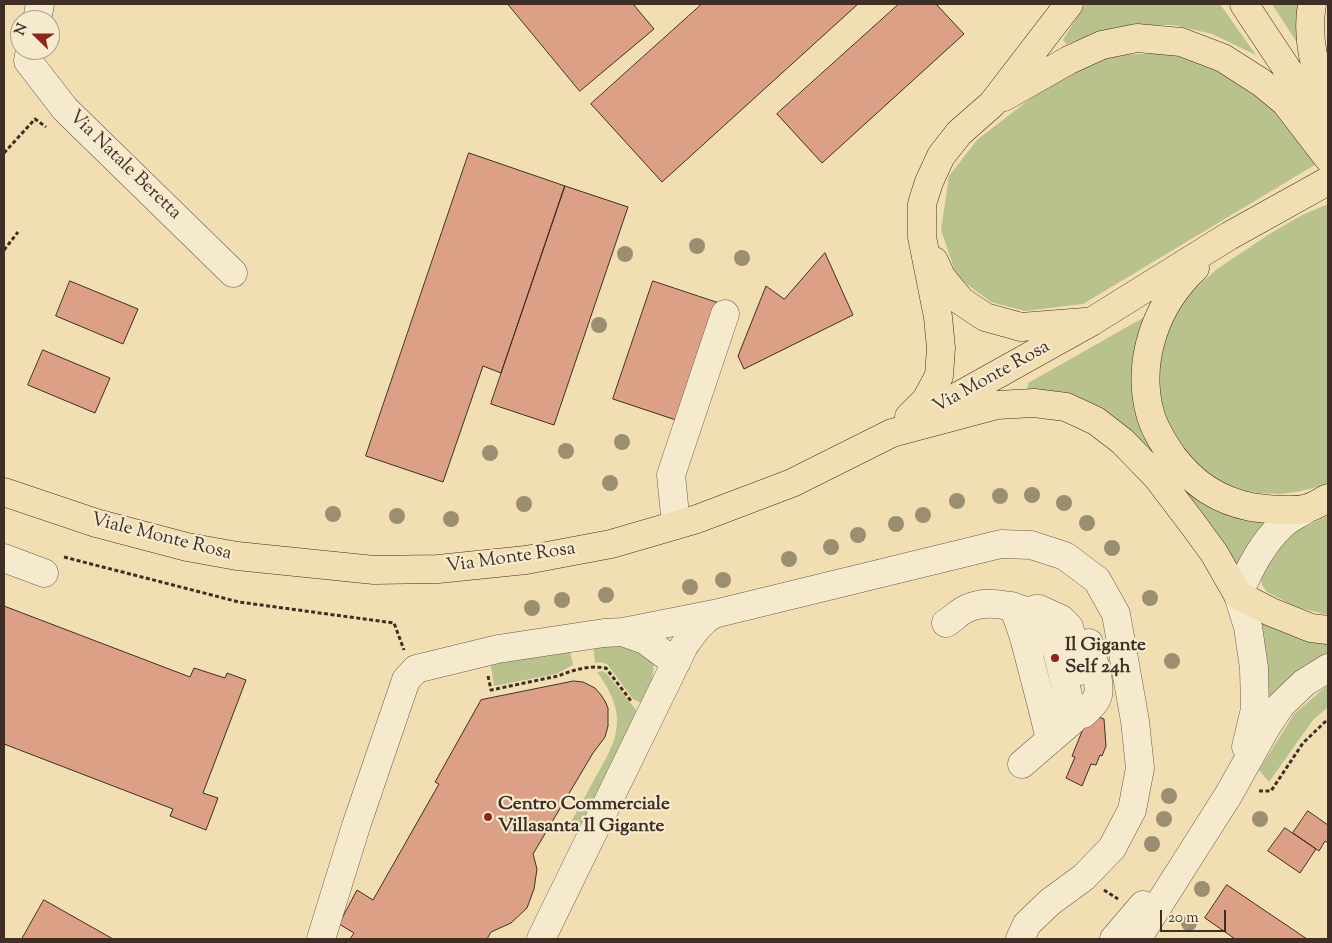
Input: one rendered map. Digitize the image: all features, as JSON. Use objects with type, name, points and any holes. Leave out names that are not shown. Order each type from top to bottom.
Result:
[{"type":"main road","points":[[892,434],[926,400],[939,376],[941,348],[938,317],[922,237],[922,204],[929,182],[941,156],[959,133],[992,104],[1069,4]]},
{"type":"main road","points":[[1244,4],[1301,90],[1328,124]]},
{"type":"main road","points":[[1312,4],[1310,34],[1312,49],[1315,67],[1328,103]]},
{"type":"main road","points":[[992,104],[1069,60],[1102,45],[1137,38],[1181,42],[1223,58],[1262,83],[1285,102],[1328,158]]},
{"type":"main road","points":[[1301,90],[1328,149]]},
{"type":"main road","points":[[1317,503],[1264,509],[1235,503],[1207,491],[1184,471],[1164,444],[1150,414],[1146,386],[1146,364],[1154,329],[1171,294],[1185,277],[1229,236],[1323,184]]},
{"type":"main road","name":"Via Monte Rosa","points":[[322,565],[374,570],[429,569],[526,560],[611,544],[686,522],[792,483],[892,434],[1092,322],[1229,236]]},
{"type":"main road","points":[[922,237],[942,278],[961,301],[985,317],[1021,327],[1092,322]]},
{"type":"main road","points":[[892,434],[997,405],[1034,403],[1066,407],[1096,421],[1122,441],[1156,477],[1214,553],[1238,595],[1295,622],[1311,628],[1328,630]]},
{"type":"main road","name":"Viale Monte Rosa","points":[[4,494],[96,523],[187,547],[237,556],[322,565]]},
{"type":"street","name":"Via Natale Beretta","points":[[28,60],[65,109],[234,272]]},
{"type":"street","points":[[686,522],[671,475],[725,314]]},
{"type":"street","points":[[1229,794],[1246,748],[1255,709],[1254,668],[1248,627],[1238,595],[1250,567],[1266,543],[1283,524],[1317,503]]},
{"type":"street","points":[[321,939],[356,826],[406,680],[416,669],[498,649],[604,633],[623,632],[714,614],[1001,544],[1031,545],[1065,556],[1097,580],[1116,614],[1135,721],[1140,768],[1132,810],[1112,848],[1084,877],[1050,902],[1028,924],[1020,939]]},
{"type":"street","points":[[4,558],[44,572]]},
{"type":"street","points":[[946,624],[968,608],[987,603],[1061,619],[1070,627],[1085,690],[1085,704],[1065,727],[1022,764]]},
{"type":"street","points":[[1024,612],[1065,727]]},
{"type":"street","points":[[541,939],[684,646],[695,630],[714,614]]},
{"type":"street","points":[[623,632],[645,640],[676,663]]},
{"type":"street","points":[[1137,939],[1229,794],[1281,705],[1304,683],[1328,668]]},
{"type":"street","points":[[1114,939],[1137,911],[1187,862]]},
{"type":"path","points":[[4,153],[35,120],[50,130]]},
{"type":"path","points":[[4,250],[18,232]]},
{"type":"path","points":[[44,572],[63,557],[239,602],[384,620],[394,623],[405,655],[416,669]]},
{"type":"path","points":[[484,653],[491,690],[596,666],[606,668],[632,702],[652,712]]},
{"type":"green space","points":[[1085,4],[1220,4],[1256,55],[1212,34],[1173,25],[1146,25],[1103,32],[1066,44],[1063,40]]},
{"type":"green space","points":[[1272,4],[1306,4],[1296,41]]},
{"type":"green space","points":[[1177,53],[1232,73],[1280,110],[1318,163],[1083,304],[1025,311],[991,302],[957,277],[941,230],[949,176],[977,140],[1044,88],[1110,55]]},
{"type":"green space","points":[[1328,204],[1328,483],[1314,488],[1280,494],[1257,493],[1232,487],[1209,476],[1193,464],[1167,425],[1159,394],[1158,370],[1167,326],[1186,297],[1217,269],[1271,233],[1302,215]]},
{"type":"green space","points":[[1150,314],[1149,436],[1275,521],[1238,570],[1133,440],[1027,390],[1028,383]]},
{"type":"green space","points":[[1328,516],[1328,615],[1296,607],[1267,592],[1262,585],[1260,577],[1264,567],[1287,538],[1301,528]]},
{"type":"green space","points":[[1265,618],[1328,640],[1328,657],[1269,707],[1259,630]]},
{"type":"green space","points":[[615,639],[653,659],[652,677],[641,703],[633,699],[607,664],[595,663],[593,643]]},
{"type":"green space","points":[[569,647],[573,665],[556,674],[494,686],[490,659]]},
{"type":"green space","points":[[602,671],[606,673],[637,711],[589,827],[580,832],[575,830],[571,822],[613,744],[616,729],[617,714],[613,701],[597,672]]},
{"type":"green space","points":[[1328,685],[1328,707],[1313,720],[1269,782],[1259,770],[1294,714]]},
{"type":"building","points":[[508,4],[633,4],[654,29],[580,91]]},
{"type":"building","points":[[702,4],[858,4],[662,182],[591,104]]},
{"type":"building","points":[[899,4],[936,4],[964,34],[822,163],[777,114]]},
{"type":"building","points":[[469,153],[565,186],[501,373],[483,366],[443,482],[366,456]]},
{"type":"building","points":[[565,186],[628,207],[554,425],[491,404]]},
{"type":"building","points":[[825,253],[853,315],[744,369],[738,356],[766,286],[784,299]]},
{"type":"building","points":[[70,281],[138,309],[123,344],[56,316]]},
{"type":"building","points":[[653,281],[719,303],[679,421],[613,399]]},
{"type":"building","points":[[43,350],[110,378],[95,413],[28,385]]},
{"type":"building","points":[[4,606],[190,677],[194,668],[225,678],[227,673],[246,680],[203,793],[218,798],[206,830],[170,816],[173,809],[4,744]]},
{"type":"building","name":"Centro Commerciale Villasanta Il Gigante","points":[[574,681],[583,682],[595,688],[601,695],[608,708],[608,726],[605,737],[593,753],[533,854],[537,869],[534,889],[527,908],[511,923],[491,932],[487,939],[350,939],[354,933],[339,924],[357,890],[373,900],[439,784],[435,782],[481,700]]},
{"type":"building","points":[[1091,714],[1104,719],[1106,746],[1096,765],[1091,764],[1082,786],[1066,778],[1075,757],[1072,756]]},
{"type":"building","points":[[1308,811],[1328,825],[1328,843],[1325,841],[1319,851],[1293,833]]},
{"type":"building","points":[[1285,828],[1316,849],[1300,873],[1268,851]]},
{"type":"building","points":[[1227,885],[1307,939],[1235,939],[1205,918]]},
{"type":"building","points":[[44,900],[113,939],[22,939]]},
{"type":"place","name":"Il Gigante Self 24h","points":[[1055,658]]},
{"type":"place","name":"Centro Commerciale Villasanta Il Gigante","points":[[488,817]]}]
